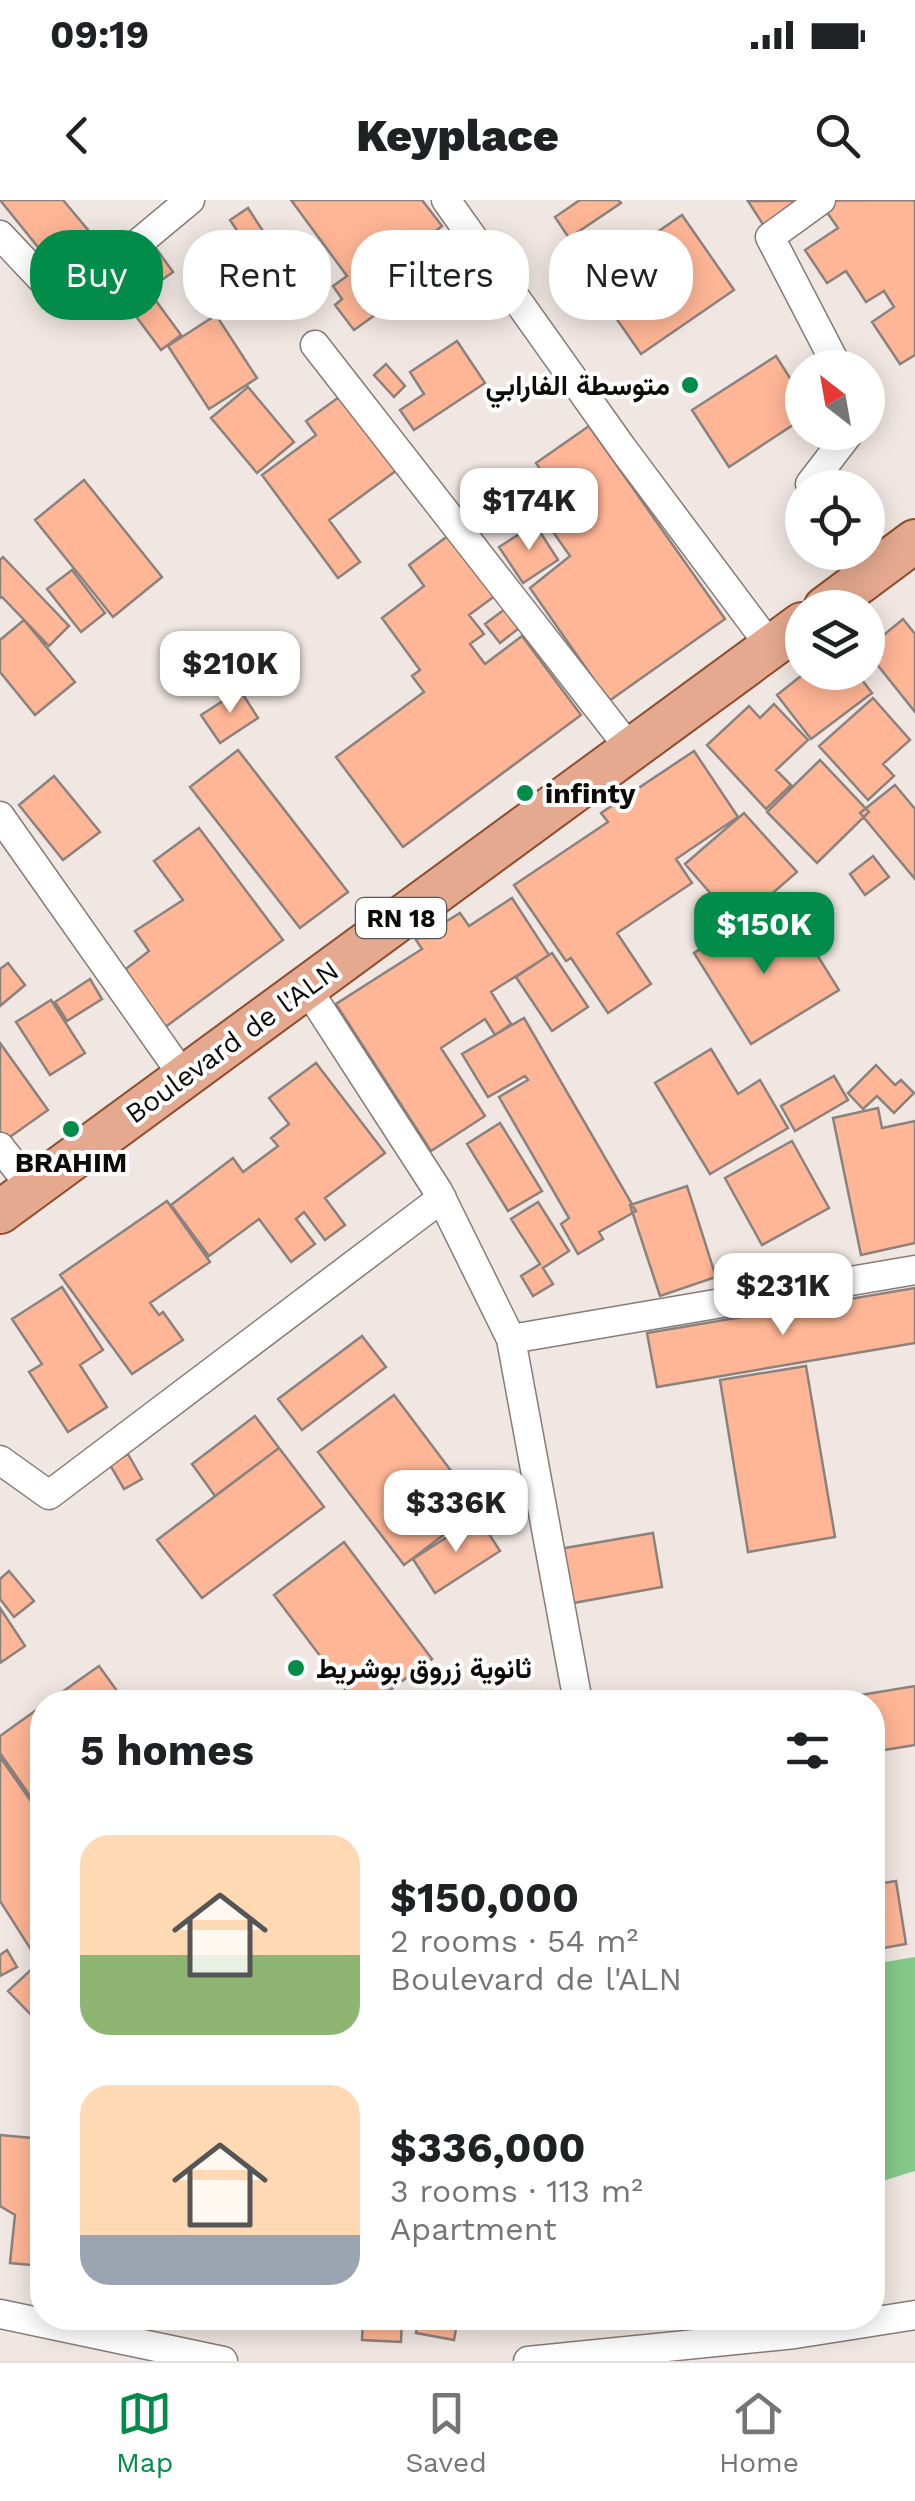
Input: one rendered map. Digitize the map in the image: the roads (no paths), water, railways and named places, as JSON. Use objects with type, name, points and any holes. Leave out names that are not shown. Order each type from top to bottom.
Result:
[{"type":"main road","points":[[849,590],[915,540]]},
{"type":"main road","name":"Boulevard de l'ALN","points":[[16,1200],[785,637]]},
{"type":"street","points":[[0,235],[50,288],[67,292],[89,284],[190,200]]},
{"type":"street","points":[[446,200],[623,449],[785,634]]},
{"type":"street","points":[[821,200],[770,237],[829,350]]},
{"type":"street","points":[[315,345],[631,750]]},
{"type":"street","points":[[821,470],[836,450]]},
{"type":"street","points":[[0,816],[184,1077]]},
{"type":"street","points":[[306,987],[442,1198],[511,1338],[576,1690]]},
{"type":"street","points":[[0,1147],[16,1200]]},
{"type":"street","points":[[0,1460],[49,1495],[442,1198]]},
{"type":"street","points":[[511,1338],[915,1270]]},
{"type":"street","points":[[0,2314],[30,2320]]},
{"type":"street","points":[[885,2320],[915,2315]]},
{"type":"street","points":[[76,2330],[223,2361]]},
{"type":"street","points":[[528,2361],[820,2330]]},
{"type":"place","name":"متوسطة الفارابي","points":[[690,385]]},
{"type":"place","name":"infinty","points":[[525,793]]},
{"type":"place","name":"BRAHIM","points":[[71,1129]]},
{"type":"place","name":"ثانوية زروق بوشريط","points":[[296,1668]]}]
